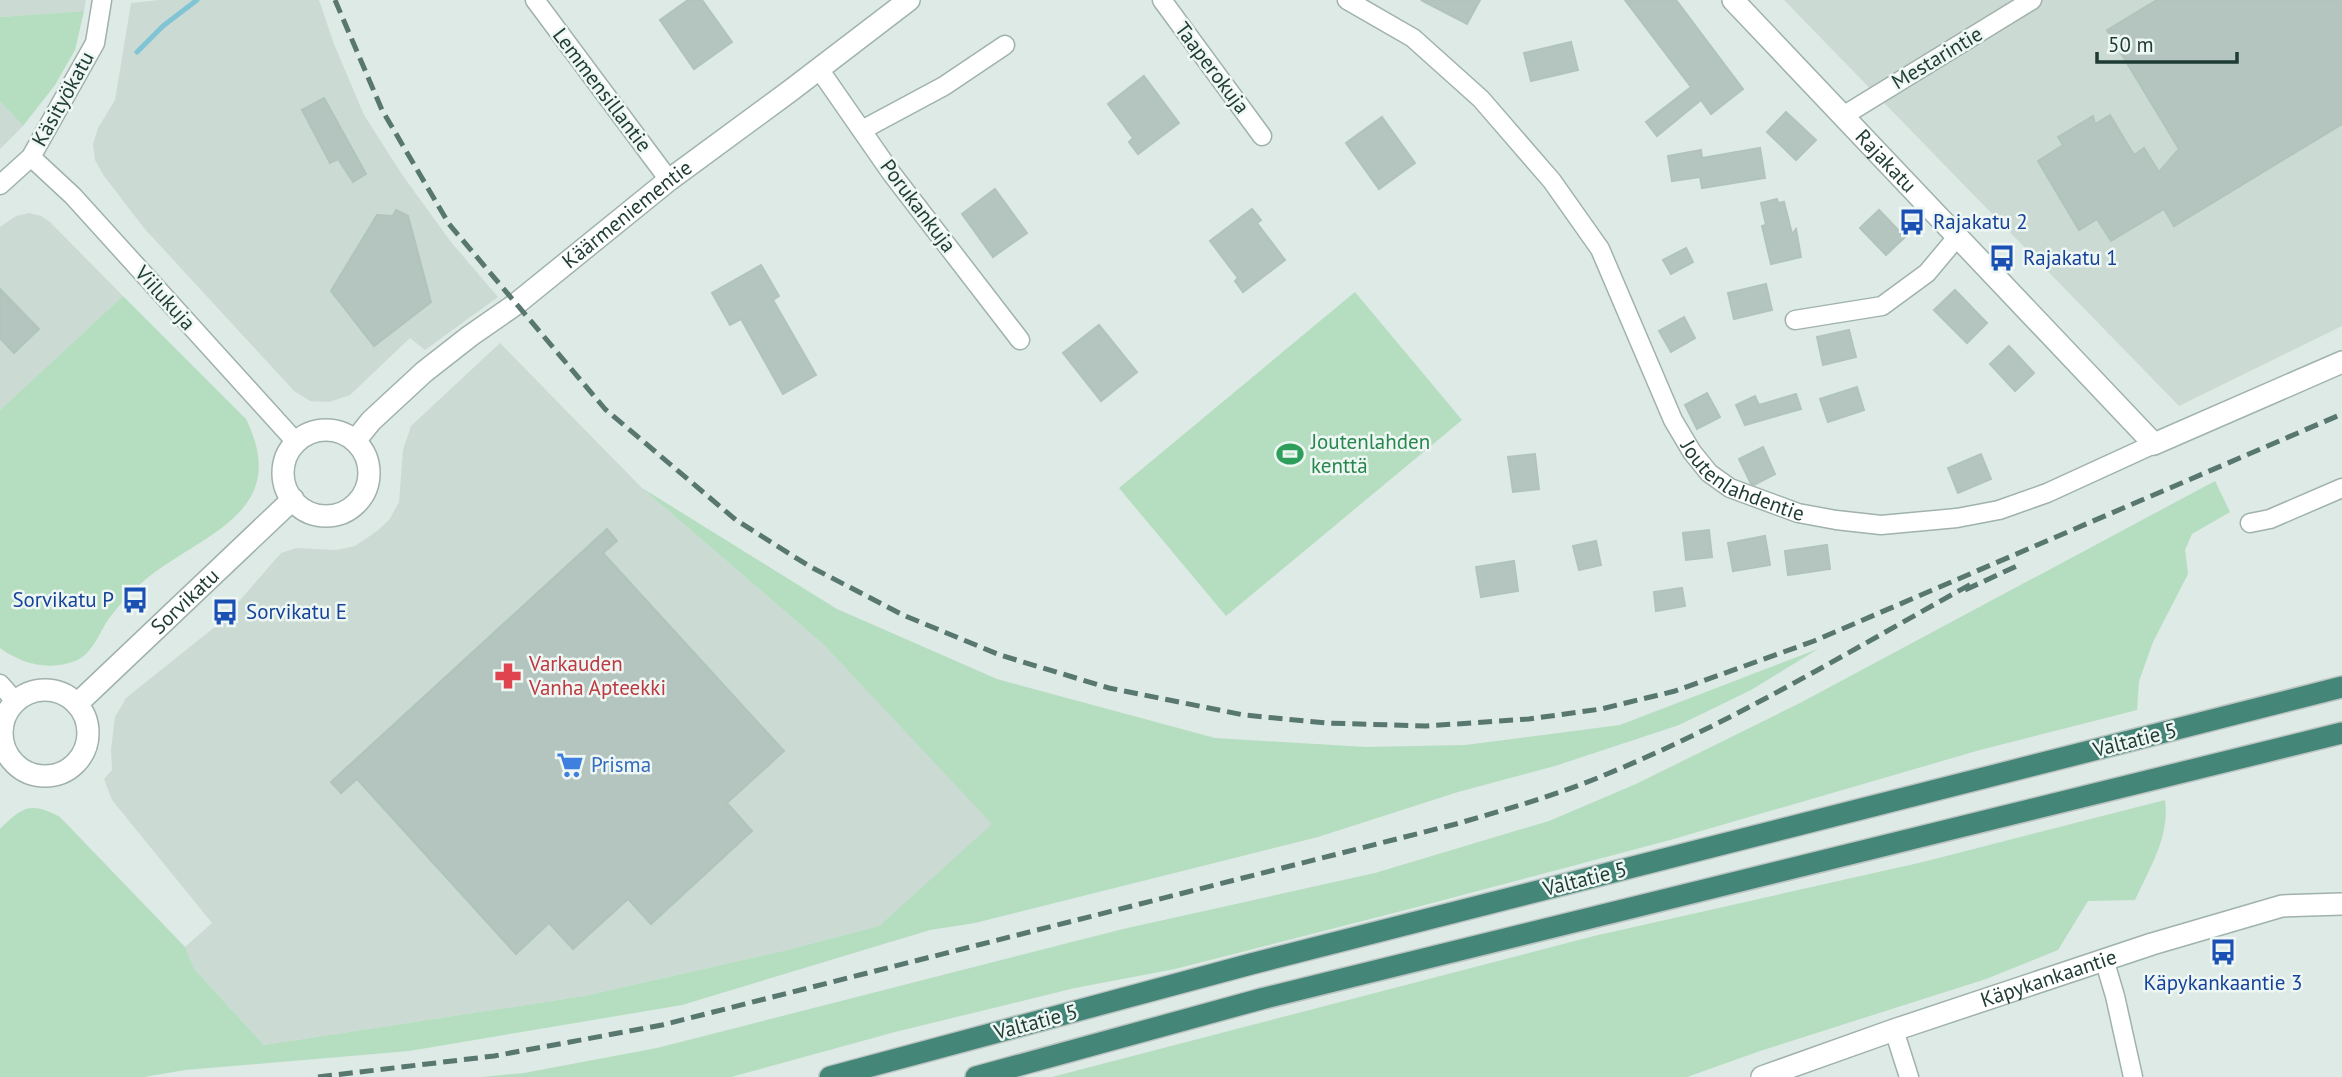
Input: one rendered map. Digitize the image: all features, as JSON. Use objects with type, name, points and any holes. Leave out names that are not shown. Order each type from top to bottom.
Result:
[{"type":"highway","name":"Valtatie 5","points":[[830,1077],[1251,964],[2342,687]]},
{"type":"highway","name":"Valtatie 5","points":[[976,1077],[1261,999],[2337,735]]},
{"type":"street","name":"Käsityökatu","points":[[0,185],[31,158],[95,43],[102,0]]},
{"type":"street","name":"Lemmensillantie","points":[[535,0],[669,180]]},
{"type":"street","name":"Käärmeniementie","points":[[355,441],[371,421],[424,372],[470,335],[516,304],[669,180],[909,0]]},
{"type":"street","name":"Taaperokuja","points":[[1162,0],[1262,136]]},
{"type":"street","name":"Joutenlahdentie","points":[[1347,0],[1413,38],[1481,99],[1552,181],[1600,249],[1673,420],[1692,452],[1709,473],[1730,488],[1798,513],[1881,524],[1957,518],[1999,510],[2047,493],[2342,362]]},
{"type":"street","name":"Rajakatu","points":[[1733,0],[2154,444]]},
{"type":"street","name":"Mestarintie","points":[[1843,116],[2032,0]]},
{"type":"street","points":[[862,130],[944,86],[1005,45]]},
{"type":"street","name":"Porukankuja","points":[[819,69],[892,174],[1020,340]]},
{"type":"street","name":"Viilukuja","points":[[31,158],[73,196],[296,442]]},
{"type":"street","points":[[1795,320],[1882,306],[1927,273],[1958,236]]},
{"type":"street","points":[[319,430],[332,430],[355,441],[366,457],[369,478],[366,489],[354,505],[338,513],[320,515],[300,506],[293,499],[284,476],[288,452],[296,442],[319,430]]},
{"type":"street","points":[[2249,523],[2270,519],[2342,488]]},
{"type":"street","name":"Sorvikatu","points":[[76,704],[293,499]]},
{"type":"street","points":[[0,684],[16,702]]},
{"type":"street","points":[[40,690],[54,691],[76,704],[84,715],[88,728],[87,742],[74,765],[49,776],[7,768],[2,738],[3,724],[16,702],[27,694],[40,690]]},
{"type":"street","name":"Käpykankaantie","points":[[1762,1077],[2104,959],[2282,906],[2342,904]]},
{"type":"street","points":[[2104,959],[2133,1077]]},
{"type":"street","points":[[1894,1030],[1909,1077]]},
{"type":"shaded area","points":[[0,0],[86,0],[84,11],[0,17]]},
{"type":"shaded area","points":[[160,0],[319,0],[364,115],[403,176],[451,242],[498,297],[425,350],[410,338],[350,395],[329,402],[310,401],[294,391],[144,228],[95,160],[93,144],[98,128],[115,100],[131,3]]},
{"type":"shaded area","points":[[1784,0],[2342,0],[2342,326],[2179,406]]},
{"type":"shaded area","points":[[0,101],[23,126],[0,149]]},
{"type":"shaded area","points":[[29,213],[50,222],[123,296],[0,410],[0,227],[16,216]]},
{"type":"shaded area","points":[[500,343],[642,488],[824,645],[993,824],[879,926],[787,950],[584,996],[264,1045],[195,970],[185,947],[212,923],[112,800],[104,779],[112,770],[111,749],[115,717],[126,698],[221,622],[281,553],[296,548],[336,550],[355,546],[389,520],[399,502],[403,450],[411,426]]},
{"type":"green space","points":[[84,11],[75,50],[55,85],[23,126],[0,101],[0,17]]},
{"type":"green space","name":"Joutenlahden kenttä","points":[[1355,292],[1462,420],[1226,616],[1119,488]]},
{"type":"green space","points":[[123,296],[246,419],[258,453],[257,480],[247,502],[230,521],[159,570],[129,595],[81,658],[65,664],[46,666],[26,662],[0,648],[0,410]]},
{"type":"green space","points":[[2215,481],[2230,512],[2192,534],[2185,550],[2188,574],[2153,642],[2139,681],[2137,710],[1980,750],[1670,840],[1417,907],[1175,969],[1075,988],[895,1032],[731,1077],[482,1077],[524,1073],[657,1048],[1123,929],[1375,873],[1549,821],[1636,784],[1800,703]]},
{"type":"green space","points":[[642,488],[837,609],[997,679],[1215,738],[1366,747],[1465,745],[1620,725],[1818,649],[1751,690],[1679,725],[1555,766],[1458,792],[1318,837],[975,923],[930,930],[682,1005],[409,1051],[185,1070],[144,1077],[0,1077],[0,829],[15,815],[28,809],[42,809],[60,817],[185,947],[195,970],[264,1045],[584,996],[787,950],[879,926],[992,824],[824,645]]},
{"type":"green space","points":[[2165,800],[2162,839],[2135,900],[2088,901],[2058,950],[1986,979],[1687,1077],[1052,1077],[1594,936],[1923,862]]},
{"type":"building","points":[[688,0],[702,0],[732,42],[694,69],[660,20]]},
{"type":"building","points":[[1421,0],[1480,0],[1467,24]]},
{"type":"building","points":[[1625,0],[1676,0],[1743,89],[1711,114],[1701,100],[1657,136],[1646,122],[1691,87]]},
{"type":"building","points":[[2157,0],[2342,0],[2342,124],[2174,226],[2164,209],[2111,241],[2097,219],[2079,230],[2038,161],[2063,145],[2058,137],[2093,116],[2095,124],[2110,115],[2134,155],[2144,148],[2159,172],[2179,149],[2107,30]]},
{"type":"building","points":[[1571,42],[1578,70],[1531,81],[1524,53]]},
{"type":"building","points":[[1144,76],[1179,123],[1138,154],[1129,142],[1133,138],[1108,104]]},
{"type":"building","points":[[324,98],[366,174],[353,182],[338,159],[330,163],[302,110]]},
{"type":"building","points":[[1786,112],[1816,140],[1796,160],[1767,132]]},
{"type":"building","points":[[1382,117],[1415,163],[1379,189],[1346,143]]},
{"type":"building","points":[[1760,148],[1765,178],[1702,188],[1700,177],[1672,181],[1668,156],[1701,150],[1702,158]]},
{"type":"building","points":[[995,189],[1027,233],[993,257],[962,214]]},
{"type":"building","points":[[1777,199],[1778,203],[1784,202],[1792,234],[1796,229],[1801,257],[1771,264],[1762,226],[1766,225],[1761,203]]},
{"type":"building","points":[[1252,209],[1261,220],[1257,223],[1285,260],[1243,292],[1235,281],[1238,278],[1210,241]]},
{"type":"building","points":[[396,210],[408,216],[431,302],[374,346],[331,291],[377,215],[393,216]]},
{"type":"building","points":[[1879,210],[1905,237],[1886,255],[1860,228]]},
{"type":"building","points":[[1686,248],[1693,262],[1671,274],[1663,260]]},
{"type":"building","points":[[761,265],[779,296],[773,300],[816,375],[783,394],[741,319],[730,325],[712,293]]},
{"type":"building","points":[[1766,284],[1772,310],[1734,319],[1728,293]]},
{"type":"building","points":[[0,289],[39,329],[14,353],[0,338]]},
{"type":"building","points":[[1955,290],[1987,323],[1967,343],[1934,310]]},
{"type":"building","points":[[1684,317],[1695,338],[1671,352],[1659,331]]},
{"type":"building","points":[[1099,325],[1137,372],[1101,401],[1063,353]]},
{"type":"building","points":[[1849,330],[1856,357],[1823,365],[1817,337]]},
{"type":"building","points":[[2009,346],[2034,373],[2015,391],[1990,364]]},
{"type":"building","points":[[1857,387],[1864,410],[1828,422],[1820,399]]},
{"type":"building","points":[[1707,393],[1720,417],[1697,429],[1685,405]]},
{"type":"building","points":[[1796,394],[1801,409],[1745,425],[1736,405],[1755,396],[1759,405]]},
{"type":"building","points":[[1763,447],[1775,474],[1754,485],[1739,459]]},
{"type":"building","points":[[1535,454],[1539,489],[1513,492],[1508,457]]},
{"type":"building","points":[[1981,454],[1991,479],[1958,493],[1948,468]]},
{"type":"building","name":"Prisma","points":[[607,529],[617,541],[603,553],[784,751],[727,803],[752,831],[651,924],[628,899],[573,949],[549,923],[516,954],[357,779],[341,793],[331,782]]},
{"type":"building","points":[[1709,530],[1712,557],[1686,560],[1683,533]]},
{"type":"building","points":[[1765,536],[1770,565],[1733,571],[1728,543]]},
{"type":"building","points":[[1596,541],[1601,565],[1579,570],[1573,546]]},
{"type":"building","points":[[1827,545],[1830,569],[1788,575],[1785,551]]},
{"type":"building","points":[[1514,561],[1518,591],[1481,597],[1476,567]]},
{"type":"building","points":[[1682,588],[1685,606],[1656,611],[1654,592]]},
{"type":"waterway","points":[[137,52],[163,26],[197,0]]},
{"type":"railway","points":[[335,0],[382,110],[449,224],[605,409],[736,520],[809,566],[903,615],[1000,655],[1109,688],[1244,715],[1326,723],[1426,726],[1529,719],[1601,709],[1675,691],[1814,641],[2342,414]]},
{"type":"railway","points":[[1965,590],[2019,565]]},
{"type":"railway","points":[[318,1077],[494,1056],[662,1025],[1494,813],[1589,782],[1701,732],[1793,684],[1973,583]]},
{"type":"place","name":"Rajakatu 2","points":[[1912,222]]},
{"type":"place","name":"Rajakatu 1","points":[[2002,258]]},
{"type":"place","name":"Joutenlahden kenttä","points":[[1290,454]]},
{"type":"place","name":"Sorvikatu P","points":[[135,600]]},
{"type":"place","name":"Sorvikatu E","points":[[225,612]]},
{"type":"place","name":"Varkauden Vanha Apteekki","points":[[508,676]]},
{"type":"place","name":"Prisma","points":[[570,765]]},
{"type":"place","name":"Käpykankaantie 3","points":[[2223,952]]}]
